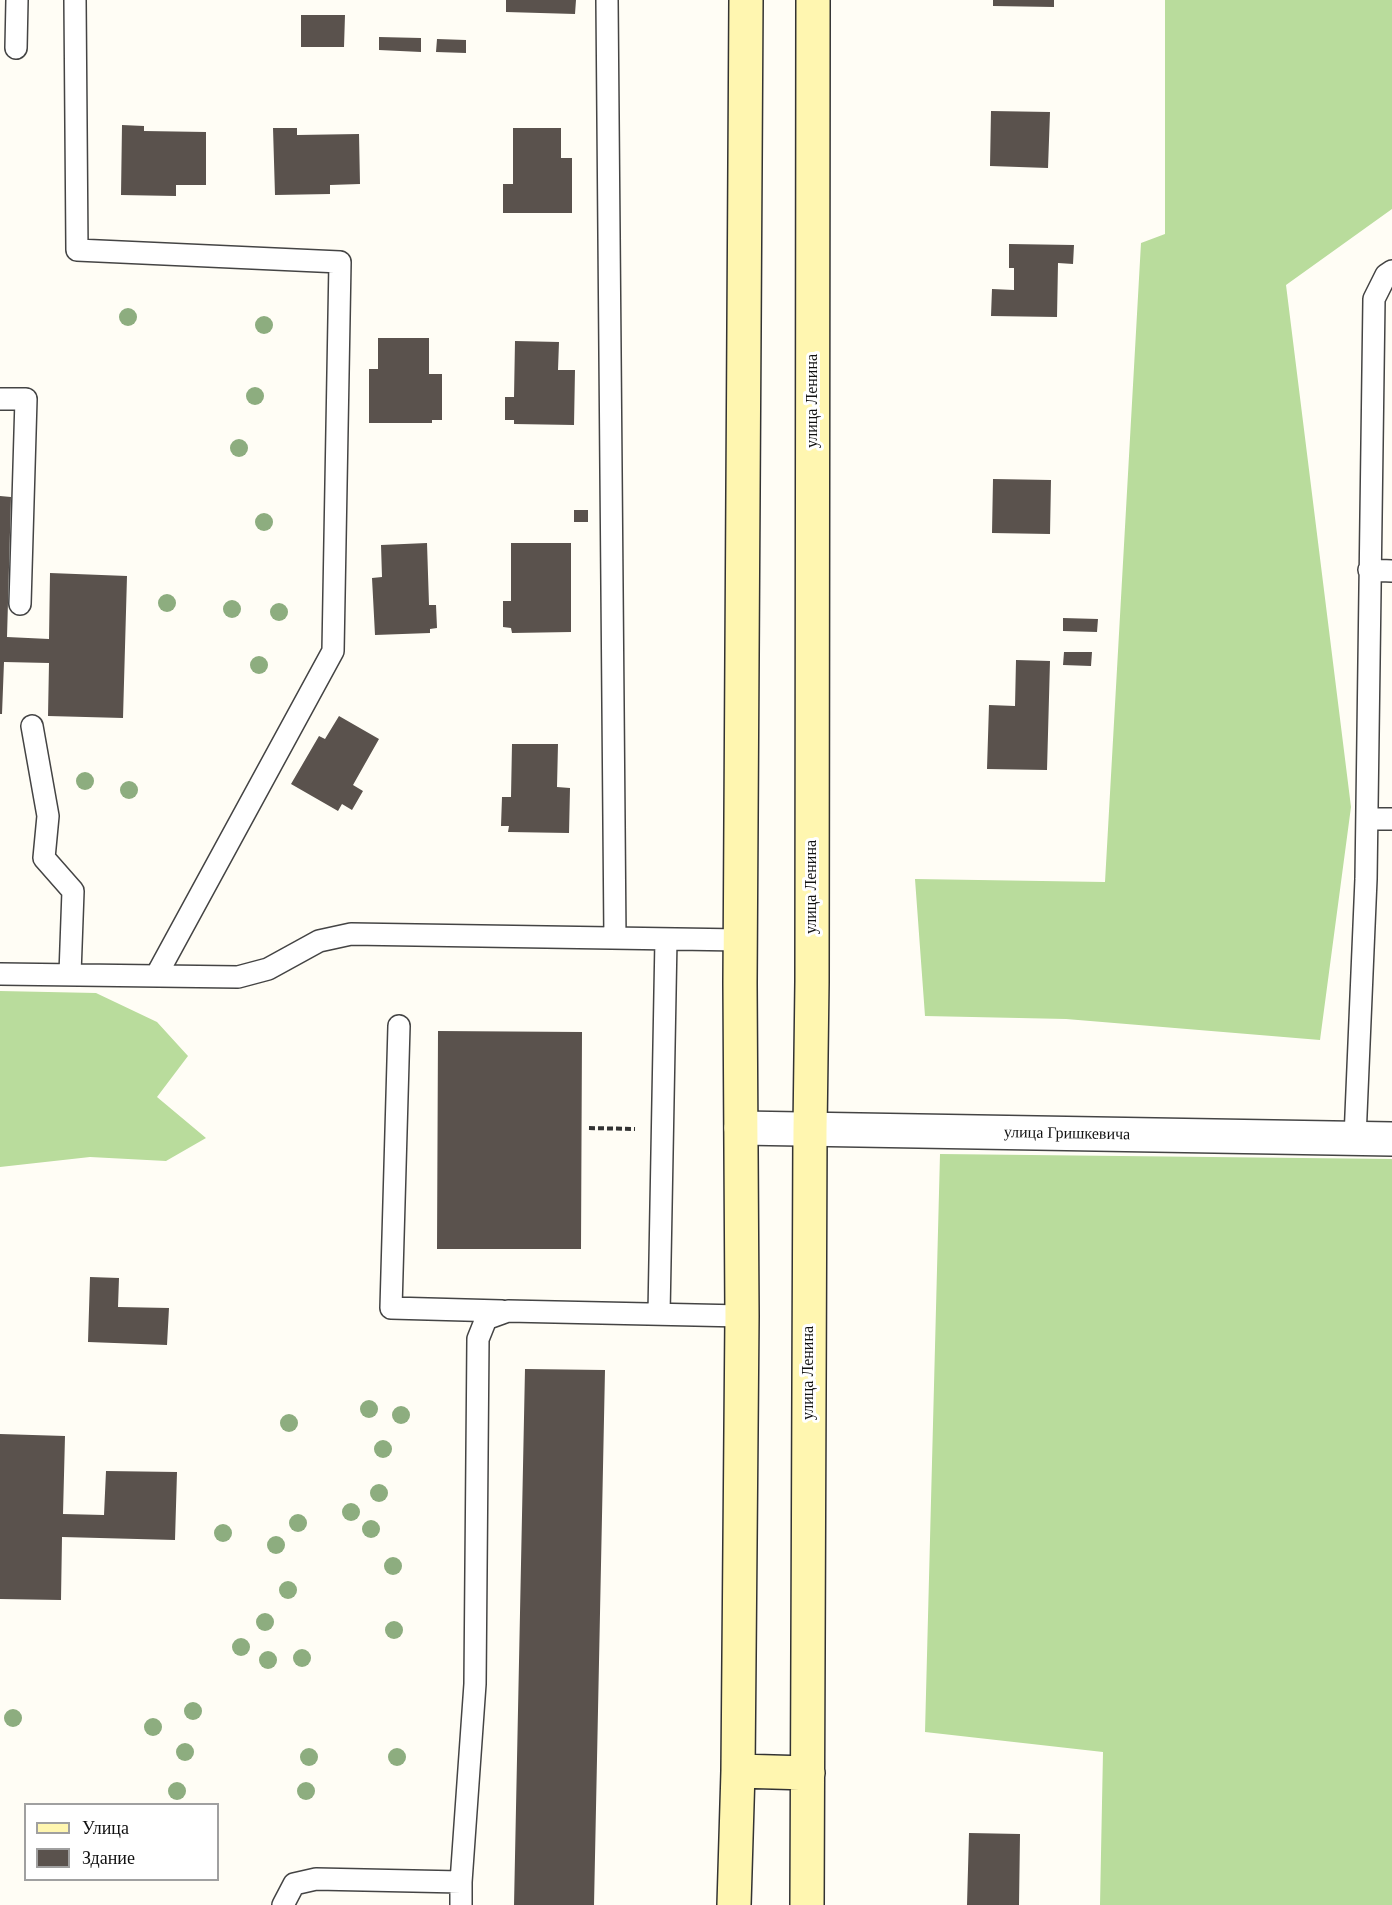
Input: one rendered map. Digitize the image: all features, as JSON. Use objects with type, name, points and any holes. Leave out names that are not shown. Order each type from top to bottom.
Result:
[{"type":"street","points":[[734,1905],[738,1771],[742,1316],[740,983],[746,0]]},
{"type":"street","name":"улица Ленина","points":[[807,1905],[812,970],[813,0]]},
{"type":"street","name":"улица Гришкевича","points":[[741,1128],[1392,1139]]},
{"type":"street","points":[[738,1771],[808,1773]]},
{"type":"lane","points":[[16,48],[17,0]]},
{"type":"lane","points":[[75,0],[77,250],[340,262],[333,651],[156,976]]},
{"type":"lane","points":[[607,0],[615,938]]},
{"type":"lane","points":[[1355,1138],[1366,879],[1374,299],[1386,274],[1392,271]]},
{"type":"lane","points":[[0,399],[26,399],[20,604]]},
{"type":"lane","points":[[1369,570],[1392,571]]},
{"type":"lane","points":[[32,726],[48,816],[44,858],[73,891],[70,974]]},
{"type":"lane","points":[[1366,819],[1392,819]]},
{"type":"lane","points":[[0,974],[238,977],[268,969],[319,941],[351,934],[741,940]]},
{"type":"lane","points":[[659,1314],[666,939]]},
{"type":"lane","points":[[399,1026],[391,1308],[742,1316]]},
{"type":"lane","points":[[461,1905],[475,1684],[478,1339],[486,1319],[508,1311]]},
{"type":"lane","points":[[284,1905],[294,1884],[316,1879],[461,1882]]},
{"type":"path","points":[[589,1128],[663,1129]]},
{"type":"green space","points":[[1165,0],[1392,0],[1392,209],[1286,285],[1351,807],[1320,1040],[1066,1019],[925,1016],[915,879],[1105,882],[1141,243],[1165,234]]},
{"type":"green space","points":[[0,991],[96,993],[157,1022],[188,1056],[157,1097],[206,1138],[166,1161],[90,1157],[0,1167]]},
{"type":"green space","points":[[940,1154],[1392,1159],[1392,1905],[1100,1905],[1103,1752],[925,1732]]},
{"type":"building","points":[[506,0],[576,0],[575,14],[506,12]]},
{"type":"building","points":[[993,0],[1054,0],[1054,7],[993,6]]},
{"type":"building","points":[[301,15],[345,15],[344,47],[301,47]]},
{"type":"building","points":[[379,37],[421,38],[421,52],[379,50]]},
{"type":"building","points":[[437,39],[466,40],[466,53],[436,52]]},
{"type":"building","points":[[991,111],[1050,112],[1048,168],[990,166]]},
{"type":"building","points":[[122,125],[144,126],[144,131],[206,132],[206,185],[176,185],[176,196],[121,195]]},
{"type":"building","points":[[273,128],[297,128],[297,135],[359,134],[360,184],[330,185],[330,194],[275,195]]},
{"type":"building","points":[[513,128],[561,128],[561,158],[572,158],[572,213],[503,213],[503,184],[513,184]]},
{"type":"building","points":[[1009,244],[1074,245],[1073,264],[1058,263],[1057,317],[991,316],[992,289],[1014,290],[1014,268],[1009,268]]},
{"type":"building","points":[[378,338],[429,338],[429,374],[442,374],[442,420],[432,420],[432,423],[369,423],[369,369],[378,369]]},
{"type":"building","points":[[515,341],[559,342],[558,370],[575,370],[574,425],[514,424],[514,420],[505,420],[505,397],[514,397]]},
{"type":"building","points":[[993,479],[1051,480],[1050,534],[992,533]]},
{"type":"building","points":[[0,496],[11,497],[7,637],[49,639],[50,573],[127,576],[123,718],[48,716],[49,663],[4,662],[2,714],[0,714]]},
{"type":"building","points":[[574,510],[588,510],[588,522],[574,522]]},
{"type":"building","points":[[427,543],[429,605],[436,605],[437,628],[430,629],[430,633],[375,635],[372,578],[382,577],[381,545]]},
{"type":"building","points":[[511,543],[571,543],[571,632],[512,633],[511,628],[503,627],[503,601],[511,601]]},
{"type":"building","points":[[1063,618],[1098,619],[1097,632],[1063,631]]},
{"type":"building","points":[[1064,652],[1092,652],[1091,666],[1063,665]]},
{"type":"building","points":[[1016,660],[1050,661],[1047,770],[987,769],[989,705],[1015,706]]},
{"type":"building","points":[[339,716],[379,739],[353,785],[363,791],[352,810],[342,804],[338,811],[291,784],[319,736],[325,739]]},
{"type":"building","points":[[512,744],[558,744],[557,787],[570,788],[569,833],[508,832],[509,826],[501,826],[502,797],[511,797]]},
{"type":"building","points":[[438,1031],[582,1032],[581,1249],[437,1249]]},
{"type":"building","points":[[90,1277],[119,1278],[118,1307],[169,1308],[167,1345],[88,1342]]},
{"type":"building","points":[[525,1369],[605,1370],[594,1905],[514,1905]]},
{"type":"building","points":[[0,1434],[65,1436],[63,1514],[104,1515],[106,1471],[177,1472],[175,1540],[62,1537],[61,1600],[0,1599]]},
{"type":"building","points":[[969,1833],[1020,1834],[1019,1905],[967,1905]]}]
